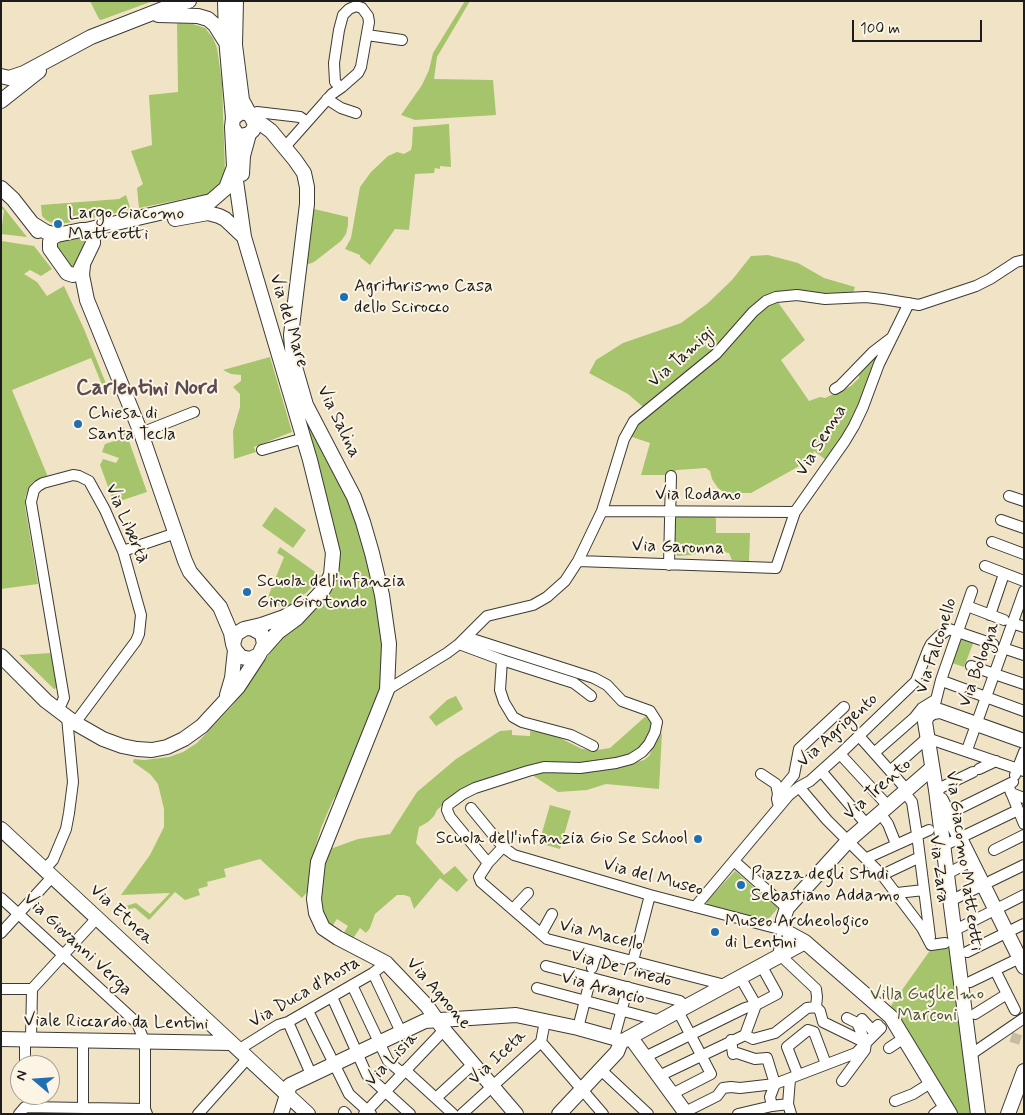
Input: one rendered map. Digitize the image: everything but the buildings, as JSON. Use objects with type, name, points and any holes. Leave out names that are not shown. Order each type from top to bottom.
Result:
[{"type":"main road","points":[[1,76],[9,78],[24,73],[91,37],[173,5],[189,1]]},
{"type":"main road","points":[[225,1],[234,167],[239,197]]},
{"type":"main road","points":[[50,249],[52,238],[57,235],[209,207],[231,208],[239,197],[243,156],[250,133],[254,127],[251,115],[242,100],[238,74],[235,45],[236,1]]},
{"type":"main road","points":[[150,15],[198,16],[208,19],[215,25],[226,43]]},
{"type":"main road","points":[[1,99],[63,52]]},
{"type":"main road","points":[[1,82],[3,91],[1,99]]},
{"type":"main road","points":[[251,115],[238,113],[232,123],[234,131],[241,136],[250,133],[268,137],[282,146]]},
{"type":"main road","name":"Via Salina","points":[[251,115],[271,131],[296,160],[304,173],[307,196],[291,335],[293,360],[306,404],[354,497],[372,552],[382,595],[389,644],[387,690]]},
{"type":"main road","points":[[67,273],[78,274],[93,243],[106,234],[209,207],[226,188],[234,167]]},
{"type":"main road","points":[[1,188],[14,199],[87,300]]},
{"type":"main road","name":"Via del Mare","points":[[1,656],[66,717],[103,739],[137,750],[167,747],[184,739],[202,726],[224,703],[238,687],[261,652],[278,632],[297,618],[314,600],[331,575],[333,553],[304,438],[244,237],[239,197]]},
{"type":"main road","points":[[209,207],[244,237]]},
{"type":"main road","points":[[33,224],[46,232],[57,235]]},
{"type":"main road","points":[[86,230],[93,238],[93,243]]},
{"type":"main road","points":[[83,265],[82,275],[87,300],[141,433],[190,572],[220,607],[262,634],[264,644],[261,652],[250,659],[241,657],[234,647],[231,633],[220,607]]},
{"type":"main road","points":[[224,703],[232,678],[236,634],[244,629],[284,617],[314,600]]},
{"type":"main road","name":"Via Agnone","points":[[387,690],[318,862],[314,899],[316,913],[323,928],[386,963],[427,1006],[440,1025],[514,1113]]},
{"type":"main road","points":[[934,706],[940,711],[1024,741]]},
{"type":"main road","name":"Via Giacomo Matteotti","points":[[934,706],[924,722],[936,790],[978,1114]]},
{"type":"main road","name":"Via Trento","points":[[787,908],[848,841],[884,810],[908,794],[932,768]]},
{"type":"main road","points":[[936,790],[971,861],[987,883],[995,909],[1022,960]]},
{"type":"main road","name":"Via Etnea","points":[[1,829],[308,1114]]},
{"type":"main road","points":[[780,956],[784,938],[783,920],[787,908]]},
{"type":"main road","points":[[783,930],[805,942],[891,1017],[932,1082],[943,1111]]},
{"type":"main road","points":[[559,1114],[617,1052],[622,1039],[682,1010],[805,942]]},
{"type":"main road","points":[[280,1114],[290,1085],[424,1021],[440,1025],[455,1020],[516,1014],[622,1039],[646,1057],[686,1113]]},
{"type":"main road","points":[[210,1044],[215,1029]]},
{"type":"main road","name":"Viale Riccardo da Lentini","points":[[2,1040],[83,1040],[210,1044],[239,1051]]},
{"type":"main road","points":[[1008,1114],[1021,1086],[1024,1071]]},
{"type":"main road","points":[[271,1080],[280,1114]]},
{"type":"street","points":[[282,146],[330,97],[338,84],[358,73],[367,35],[368,16],[363,5],[348,9],[343,15],[334,63],[338,84]]},
{"type":"street","points":[[367,35],[402,40]]},
{"type":"street","points":[[330,97],[341,108],[356,112]]},
{"type":"street","points":[[251,115],[257,112],[300,117],[307,122]]},
{"type":"street","name":"Via Tamigi","points":[[463,641],[486,616],[533,605],[547,597],[564,581],[578,561],[602,511],[624,439],[634,421],[716,354],[753,312],[766,301],[776,297],[797,295],[831,299],[866,297],[919,305],[976,286],[1016,262],[1024,260]]},
{"type":"street","name":"Via Senna","points":[[776,568],[794,512],[854,426],[890,339],[909,303]]},
{"type":"street","points":[[835,389],[873,352],[890,339]]},
{"type":"street","points":[[141,433],[194,412]]},
{"type":"street","points":[[262,450],[304,438]]},
{"type":"street","name":"Via Libertà","points":[[73,475],[89,481],[105,510],[123,551],[141,615],[139,634],[136,641],[66,717],[31,502],[34,490],[43,483],[73,475]]},
{"type":"street","points":[[669,564],[671,476]]},
{"type":"street","points":[[1009,496],[1024,501]]},
{"type":"street","name":"Via Rodano","points":[[602,511],[794,512]]},
{"type":"street","points":[[1001,520],[1024,528]]},
{"type":"street","points":[[123,551],[176,533]]},
{"type":"street","points":[[992,542],[1024,554]]},
{"type":"street","name":"Via Garonna","points":[[578,561],[776,568]]},
{"type":"street","points":[[985,566],[1024,581]]},
{"type":"street","points":[[990,615],[1004,574]]},
{"type":"street","name":"Via Bologna","points":[[967,750],[994,674],[998,646],[1024,590]]},
{"type":"street","name":"Via Falconello","points":[[934,706],[972,591]]},
{"type":"street","points":[[967,606],[1024,627]]},
{"type":"street","name":"Via Agrigento","points":[[695,906],[779,807],[799,787],[810,781],[840,754],[916,681],[931,644],[949,629],[958,631]]},
{"type":"street","points":[[958,631],[1024,655]]},
{"type":"street","points":[[387,690],[463,641],[491,645],[594,678],[607,685],[622,700],[650,711],[657,722],[655,732],[646,748],[630,759],[580,768],[544,767],[528,771],[475,788],[448,805],[447,810],[450,817],[488,863],[503,848]]},
{"type":"street","points":[[463,641],[502,660],[574,683],[591,696]]},
{"type":"street","points":[[502,660],[500,690],[504,702],[513,717],[522,722],[571,735],[593,746]]},
{"type":"street","points":[[971,666],[1024,684]]},
{"type":"street","points":[[945,682],[1024,711]]},
{"type":"street","points":[[874,753],[914,718],[922,708],[934,706]]},
{"type":"street","points":[[778,794],[794,775],[799,749],[844,707]]},
{"type":"street","points":[[1,933],[19,914],[49,873],[66,829],[73,782],[66,717]]},
{"type":"street","points":[[859,736],[908,794]]},
{"type":"street","points":[[890,771],[927,738],[967,750],[1021,770]]},
{"type":"street","points":[[948,814],[1010,788],[1021,770],[1024,752]]},
{"type":"street","points":[[840,754],[884,810],[896,844]]},
{"type":"street","points":[[936,790],[996,761]]},
{"type":"street","points":[[821,771],[867,825]]},
{"type":"street","points":[[761,774],[776,784],[779,807]]},
{"type":"street","points":[[799,787],[882,875],[922,928],[931,945],[945,943]]},
{"type":"street","points":[[1010,788],[1024,798]]},
{"type":"street","points":[[1010,788],[1024,824]]},
{"type":"street","name":"Via Zara","points":[[908,794],[912,802],[917,834],[931,945]]},
{"type":"street","name":"Via del Museo","points":[[471,808],[503,848],[514,855],[650,895],[783,930]]},
{"type":"street","points":[[943,846],[1018,810]]},
{"type":"street","points":[[867,858],[929,830]]},
{"type":"street","points":[[994,850],[1024,835]]},
{"type":"street","points":[[882,875],[920,857]]},
{"type":"street","points":[[734,860],[787,908]]},
{"type":"street","points":[[947,874],[971,861]]},
{"type":"street","name":"Via Macello","points":[[488,863],[479,877],[480,882],[547,939],[725,985]]},
{"type":"street","points":[[950,901],[1024,865]]},
{"type":"street","points":[[897,893],[924,890]]},
{"type":"street","points":[[513,909],[528,893]]},
{"type":"street","points":[[633,961],[650,895]]},
{"type":"street","points":[[960,927],[1024,895]]},
{"type":"street","name":"Via Giovanni Verga","points":[[1,898],[137,1023],[145,1043]]},
{"type":"street","points":[[541,934],[552,914]]},
{"type":"street","points":[[26,1055],[32,989],[97,918]]},
{"type":"street","points":[[967,952],[1024,924]]},
{"type":"street","points":[[578,1028],[597,952]]},
{"type":"street","points":[[780,956],[816,990],[816,1006],[820,1011],[823,1022],[866,1043]]},
{"type":"street","points":[[970,982],[1022,960]]},
{"type":"street","name":"Via Duca d'Aosta","points":[[198,1114],[236,1072],[239,1051],[278,1025],[288,1022],[308,1011],[373,973],[386,963]]},
{"type":"street","name":"Via De Pinedo","points":[[546,966],[592,972],[628,987],[680,1001],[682,1010]]},
{"type":"street","points":[[646,1057],[777,994],[761,966]]},
{"type":"street","points":[[995,970],[1016,1010]]},
{"type":"street","points":[[373,973],[401,1032]]},
{"type":"street","points":[[740,977],[756,1005],[745,1035]]},
{"type":"street","points":[[352,985],[388,1061],[436,1098],[453,1114]]},
{"type":"street","points":[[622,1039],[622,1010],[628,987]]},
{"type":"street","name":"Via Arancio","points":[[537,988],[660,1021]]},
{"type":"street","points":[[1,989],[32,989]]},
{"type":"street","points":[[975,1014],[1008,994]]},
{"type":"street","points":[[332,997],[366,1075],[410,1114]]},
{"type":"street","points":[[659,1076],[731,1040],[745,1035],[753,1039],[775,1033],[807,1008],[816,1006]]},
{"type":"street","points":[[672,1094],[712,1074],[691,1035],[682,1010]]},
{"type":"street","points":[[308,1011],[348,1094],[367,1112]]},
{"type":"street","points":[[842,1082],[865,1050],[866,1043],[857,1023],[848,1018]]},
{"type":"street","points":[[970,1055],[1006,1035],[1024,1018]]},
{"type":"street","points":[[686,1113],[721,1093],[723,1088],[731,1086],[740,1088],[774,1079],[794,1077],[856,1053],[881,1028],[878,1025],[872,1030],[862,1019]]},
{"type":"street","name":"Via Iceta","points":[[462,1114],[541,1042],[545,1021]]},
{"type":"street","points":[[288,1022],[311,1074]]},
{"type":"street","name":"Via Lisia","points":[[367,1112],[404,1072],[440,1025]]},
{"type":"street","points":[[738,1114],[772,1106],[790,1109],[794,1077],[787,1047],[808,1030],[814,1032],[826,1064]]},
{"type":"street","points":[[889,1048],[904,1038]]},
{"type":"street","points":[[83,1040],[84,1111]]},
{"type":"street","points":[[731,1040],[733,1054],[737,1053],[755,1059],[767,1058],[774,1079],[770,1097],[772,1106]]},
{"type":"street","points":[[541,1042],[603,1114]]},
{"type":"street","points":[[22,1110],[146,1111],[145,1043]]},
{"type":"street","points":[[436,1098],[473,1064]]},
{"type":"street","points":[[601,1070],[648,1114]]},
{"type":"street","points":[[895,1101],[913,1094],[932,1082]]},
{"type":"green space","points":[[90,1],[153,1],[101,20]]},
{"type":"green space","points":[[465,1],[470,1],[437,57],[434,79],[493,80],[496,115],[415,120],[401,115],[422,85],[429,70],[433,53]]},
{"type":"green space","points":[[177,23],[193,24],[205,28],[213,38],[217,48],[222,82],[225,171],[221,183],[208,194],[139,208],[137,188],[143,184],[131,151],[152,145],[149,95],[178,92]]},
{"type":"green space","points":[[449,124],[451,167],[440,166],[440,169],[435,168],[434,173],[415,174],[409,230],[395,229],[370,265],[360,255],[345,249],[351,238],[360,187],[371,172],[388,156],[397,152],[404,154],[411,150],[413,127]]},
{"type":"green space","points":[[126,195],[131,210],[56,225],[42,216],[41,205],[119,199]]},
{"type":"green space","points":[[1,205],[27,237],[1,234],[4,210],[1,209]]},
{"type":"green space","points":[[314,209],[348,217],[348,225],[346,234],[341,241],[309,264],[306,263],[308,229]]},
{"type":"green space","points":[[82,237],[86,243],[77,265],[73,267],[58,247],[59,241]]},
{"type":"green space","points":[[1,241],[34,246],[52,269],[41,276],[30,270],[24,274],[37,282],[47,296],[64,286],[109,391],[105,392],[91,358],[12,390],[48,477],[34,481],[30,485],[25,498],[38,584],[1,589]]},
{"type":"green space","points":[[768,255],[798,263],[824,278],[855,287],[853,293],[825,295],[781,293],[721,342],[697,366],[643,407],[628,394],[589,373],[596,360],[623,343],[681,323],[708,303],[732,280],[751,256]]},
{"type":"green space","points":[[777,301],[805,340],[781,360],[809,401],[820,397],[825,398],[851,386],[859,378],[859,373],[865,365],[876,353],[880,353],[845,434],[826,460],[814,451],[812,459],[751,493],[725,493],[718,488],[712,479],[710,471],[706,468],[677,470],[667,475],[641,475],[650,443],[629,436],[636,423],[767,305]]},
{"type":"green space","points":[[270,357],[292,432],[254,447],[256,452],[234,459],[233,431],[240,407],[240,394],[233,387],[241,381],[241,375],[231,374],[223,370]]},
{"type":"green space","points":[[303,411],[342,484],[360,531],[372,572],[384,650],[383,683],[344,784],[333,800],[321,828],[310,865],[308,891],[302,898],[260,859],[224,869],[226,877],[207,882],[208,886],[198,889],[200,895],[185,900],[175,892],[149,920],[135,908],[122,910],[122,907],[136,903],[150,914],[170,893],[121,895],[150,855],[164,827],[164,809],[158,784],[150,774],[133,762],[134,759],[144,760],[169,757],[183,752],[197,743],[233,705],[285,632],[306,618],[326,597],[338,575],[338,547],[326,494]]},
{"type":"green space","points":[[124,427],[147,492],[114,503],[100,465],[103,459],[116,463],[119,458],[102,452],[105,444],[124,438],[121,428]]},
{"type":"green space","points":[[275,507],[306,530],[293,548],[262,526]]},
{"type":"green space","points":[[674,516],[714,516],[716,519],[716,533],[750,533],[749,561],[732,560],[729,553],[712,550],[677,556],[673,542]]},
{"type":"green space","points":[[280,547],[321,576],[306,593],[284,610],[268,597],[284,557],[277,553]]},
{"type":"green space","points":[[962,637],[974,641],[964,667],[952,663],[959,639]]},
{"type":"green space","points":[[51,653],[58,685],[55,689],[19,655]]},
{"type":"green space","points":[[456,696],[463,709],[436,726],[429,717],[447,700]]},
{"type":"green space","points":[[647,715],[650,716],[653,726],[643,746],[628,757],[568,766],[460,789],[437,810],[428,822],[419,827],[416,843],[444,875],[455,866],[468,880],[457,892],[440,878],[414,909],[410,897],[397,895],[375,914],[366,933],[360,928],[352,940],[343,934],[348,926],[337,919],[331,928],[323,911],[321,886],[324,862],[330,849],[358,839],[390,834],[417,792],[456,759],[500,731],[512,730],[512,735],[530,736],[530,731],[552,734],[582,749],[597,750],[610,748]]},
{"type":"green space","points":[[662,733],[659,789],[606,784],[587,790],[558,792],[532,775],[541,772],[626,765],[644,760],[649,756]]},
{"type":"green space","points":[[550,805],[571,811],[560,849],[539,843]]},
{"type":"green space","points":[[735,871],[778,908],[766,922],[707,905],[707,901]]},
{"type":"green space","name":"Villa Guglielmo Marconi","points":[[950,947],[971,1114],[958,1114],[900,1017],[890,1007],[931,949]]},
{"type":"tunnel","points":[[1011,1037],[1024,1041]]},
{"type":"place","name":"Largo Giacomo Matteotti","points":[[58,224]]},
{"type":"place","name":"Agriturismo Casa dello Scirocco","points":[[344,297]]},
{"type":"place","name":"Chiesa di Santa Tecla","points":[[78,424]]},
{"type":"place","name":"Scuola dell'infanzia Giro Girotondo","points":[[247,592]]},
{"type":"place","name":"Scuola dell'infanzia Gio Se School","points":[[698,839]]},
{"type":"place","name":"Piazza degli Studi Sebastiano Addamo","points":[[741,885]]},
{"type":"place","name":"Museo Archeologico di Lentini","points":[[715,932]]},
{"type":"district","name":"Carlentini Nord","points":[[147,389]]}]
